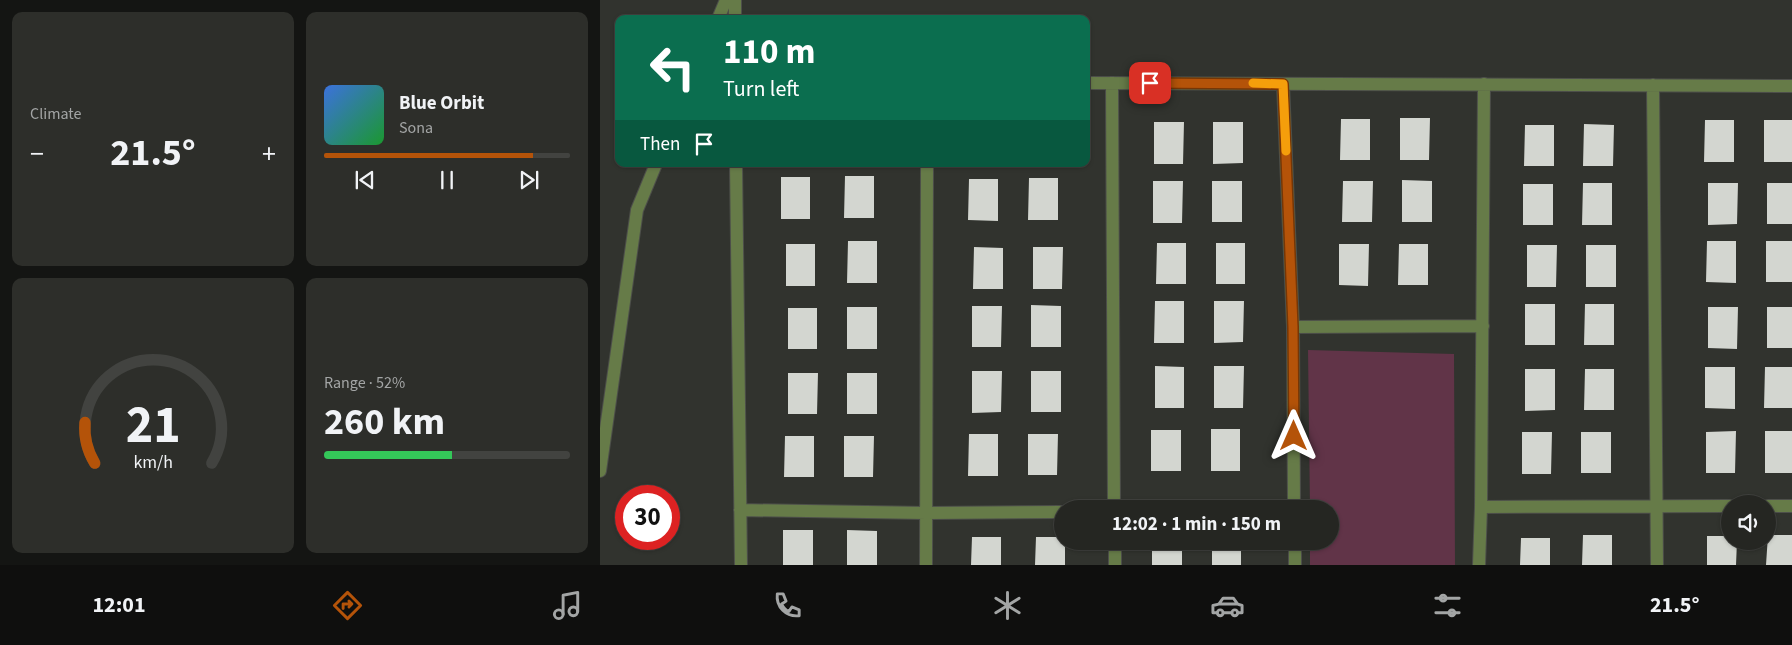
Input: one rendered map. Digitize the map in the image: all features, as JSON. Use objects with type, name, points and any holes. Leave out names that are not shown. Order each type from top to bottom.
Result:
[{"type":"street","points":[[720,15],[726,0]]},
{"type":"street","points":[[735,0],[735,15]]},
{"type":"street","points":[[1090,83],[1792,86]]},
{"type":"street","points":[[1112,83],[1114,500]]},
{"type":"street","points":[[1283,84],[1293,327],[1294,500]]},
{"type":"street","points":[[1479,565],[1482,507],[1484,84]]},
{"type":"street","points":[[1653,85],[1656,565]]},
{"type":"street","points":[[600,471],[637,210],[655,167]]},
{"type":"street","points":[[736,167],[741,565]]},
{"type":"street","points":[[926,565],[927,167]]},
{"type":"street","points":[[1293,327],[1483,326]]},
{"type":"street","points":[[1482,507],[1721,506]]},
{"type":"street","points":[[1776,506],[1792,506]]},
{"type":"street","points":[[740,510],[926,513],[1054,512]]},
{"type":"street","points":[[1114,550],[1115,565]]},
{"type":"street","points":[[1294,550],[1295,565]]},
{"type":"shaded area","points":[[1308,350],[1454,354],[1455,565],[1310,565],[1310,550],[1339,550],[1339,500],[1310,500]]},
{"type":"building","points":[[1400,118],[1430,118],[1429,160],[1400,160]]},
{"type":"building","points":[[1341,119],[1370,119],[1370,160],[1340,160]]},
{"type":"building","points":[[1705,120],[1734,120],[1734,162],[1704,162]]},
{"type":"building","points":[[1764,120],[1792,120],[1792,162],[1764,162]]},
{"type":"building","points":[[1154,122],[1184,122],[1183,164],[1154,164]]},
{"type":"building","points":[[1213,122],[1243,122],[1243,163],[1213,164]]},
{"type":"building","points":[[1584,124],[1614,125],[1613,166],[1583,166]]},
{"type":"building","points":[[1525,125],[1554,125],[1554,166],[1524,166]]},
{"type":"building","points":[[845,176],[874,176],[874,218],[844,218]]},
{"type":"building","points":[[781,177],[810,177],[810,219],[781,219]]},
{"type":"building","points":[[1029,178],[1058,178],[1058,220],[1028,220]]},
{"type":"building","points":[[969,179],[998,179],[998,221],[968,220]]},
{"type":"building","points":[[1402,180],[1432,181],[1432,222],[1402,222]]},
{"type":"building","points":[[1153,181],[1183,181],[1182,223],[1153,223]]},
{"type":"building","points":[[1212,181],[1242,181],[1242,222],[1212,222]]},
{"type":"building","points":[[1343,181],[1373,181],[1372,222],[1342,222]]},
{"type":"building","points":[[1583,183],[1612,183],[1612,225],[1582,225]]},
{"type":"building","points":[[1708,183],[1738,183],[1737,224],[1708,225]]},
{"type":"building","points":[[1767,183],[1792,183],[1792,224],[1767,224]]},
{"type":"building","points":[[1523,184],[1553,184],[1553,225],[1523,225]]},
{"type":"building","points":[[848,241],[877,241],[877,283],[847,283]]},
{"type":"building","points":[[1707,241],[1736,241],[1736,283],[1706,282]]},
{"type":"building","points":[[1766,241],[1792,241],[1792,282],[1766,282]]},
{"type":"building","points":[[1157,243],[1186,243],[1186,284],[1156,284]]},
{"type":"building","points":[[1216,243],[1245,243],[1245,284],[1216,284]]},
{"type":"building","points":[[786,244],[815,244],[815,286],[786,286]]},
{"type":"building","points":[[1339,244],[1369,244],[1368,286],[1339,285]]},
{"type":"building","points":[[1399,244],[1428,244],[1428,285],[1398,285]]},
{"type":"building","points":[[1527,245],[1557,245],[1556,287],[1527,287]]},
{"type":"building","points":[[1586,245],[1616,245],[1616,287],[1586,287]]},
{"type":"building","points":[[974,247],[1003,248],[1003,289],[973,289]]},
{"type":"building","points":[[1033,247],[1063,247],[1062,289],[1033,289]]},
{"type":"building","points":[[1155,301],[1184,301],[1184,343],[1154,343]]},
{"type":"building","points":[[1214,301],[1244,301],[1243,342],[1214,343]]},
{"type":"building","points":[[1525,304],[1555,304],[1555,345],[1525,345]]},
{"type":"building","points":[[1585,304],[1614,304],[1614,345],[1584,345]]},
{"type":"building","points":[[1031,305],[1061,306],[1061,347],[1031,347]]},
{"type":"building","points":[[972,306],[1002,306],[1001,347],[972,347]]},
{"type":"building","points":[[847,307],[877,307],[877,349],[847,349]]},
{"type":"building","points":[[1708,307],[1738,307],[1737,349],[1708,348]]},
{"type":"building","points":[[1767,307],[1792,307],[1792,348],[1767,348]]},
{"type":"building","points":[[788,308],[817,308],[817,349],[788,349]]},
{"type":"building","points":[[1155,366],[1184,367],[1184,408],[1155,408]]},
{"type":"building","points":[[1214,366],[1244,366],[1243,408],[1214,408]]},
{"type":"building","points":[[1705,367],[1735,367],[1735,409],[1705,408]]},
{"type":"building","points":[[1765,367],[1792,367],[1792,408],[1764,408]]},
{"type":"building","points":[[1525,369],[1555,369],[1555,410],[1525,411]]},
{"type":"building","points":[[1585,369],[1614,369],[1614,410],[1584,410]]},
{"type":"building","points":[[972,371],[1002,371],[1001,412],[972,413]]},
{"type":"building","points":[[1031,371],[1061,371],[1061,412],[1031,412]]},
{"type":"building","points":[[788,373],[818,373],[817,414],[788,414]]},
{"type":"building","points":[[847,373],[877,373],[877,414],[847,414]]},
{"type":"building","points":[[1211,429],[1240,429],[1240,471],[1211,471]]},
{"type":"building","points":[[1151,430],[1181,430],[1181,471],[1151,471]]},
{"type":"building","points":[[1736,431],[1735,473],[1706,473],[1706,432]]},
{"type":"building","points":[[1765,431],[1792,431],[1792,473],[1765,473]]},
{"type":"building","points":[[1522,432],[1552,432],[1551,474],[1522,474]]},
{"type":"building","points":[[1581,432],[1611,432],[1611,473],[1581,473]]},
{"type":"building","points":[[969,434],[998,434],[998,476],[968,476]]},
{"type":"building","points":[[1028,434],[1058,434],[1057,475],[1028,475]]},
{"type":"building","points":[[785,436],[814,436],[814,477],[784,477]]},
{"type":"building","points":[[844,436],[874,436],[873,477],[844,477]]},
{"type":"building","points":[[783,530],[813,530],[813,565],[783,565]]},
{"type":"building","points":[[847,530],[877,531],[877,565],[847,565]]},
{"type":"building","points":[[1583,535],[1612,535],[1612,565],[1582,565]]},
{"type":"building","points":[[1776,535],[1792,535],[1792,565],[1766,565],[1767,550],[1776,550]]},
{"type":"building","points":[[1707,536],[1721,536],[1721,550],[1737,550],[1736,565],[1707,565]]},
{"type":"building","points":[[972,537],[1001,537],[1001,565],[971,565]]},
{"type":"building","points":[[1036,537],[1054,537],[1054,550],[1065,550],[1065,565],[1035,565]]},
{"type":"building","points":[[1521,538],[1550,538],[1550,565],[1520,565]]},
{"type":"building","points":[[1152,550],[1182,550],[1182,565],[1152,565]]},
{"type":"building","points":[[1212,550],[1241,550],[1241,565],[1212,565]]},
{"type":"slow traffic","points":[[1253,83],[1283,84],[1286,151]]},
{"type":"route","points":[[1150,83],[1283,84],[1293,327],[1294,436]]}]
